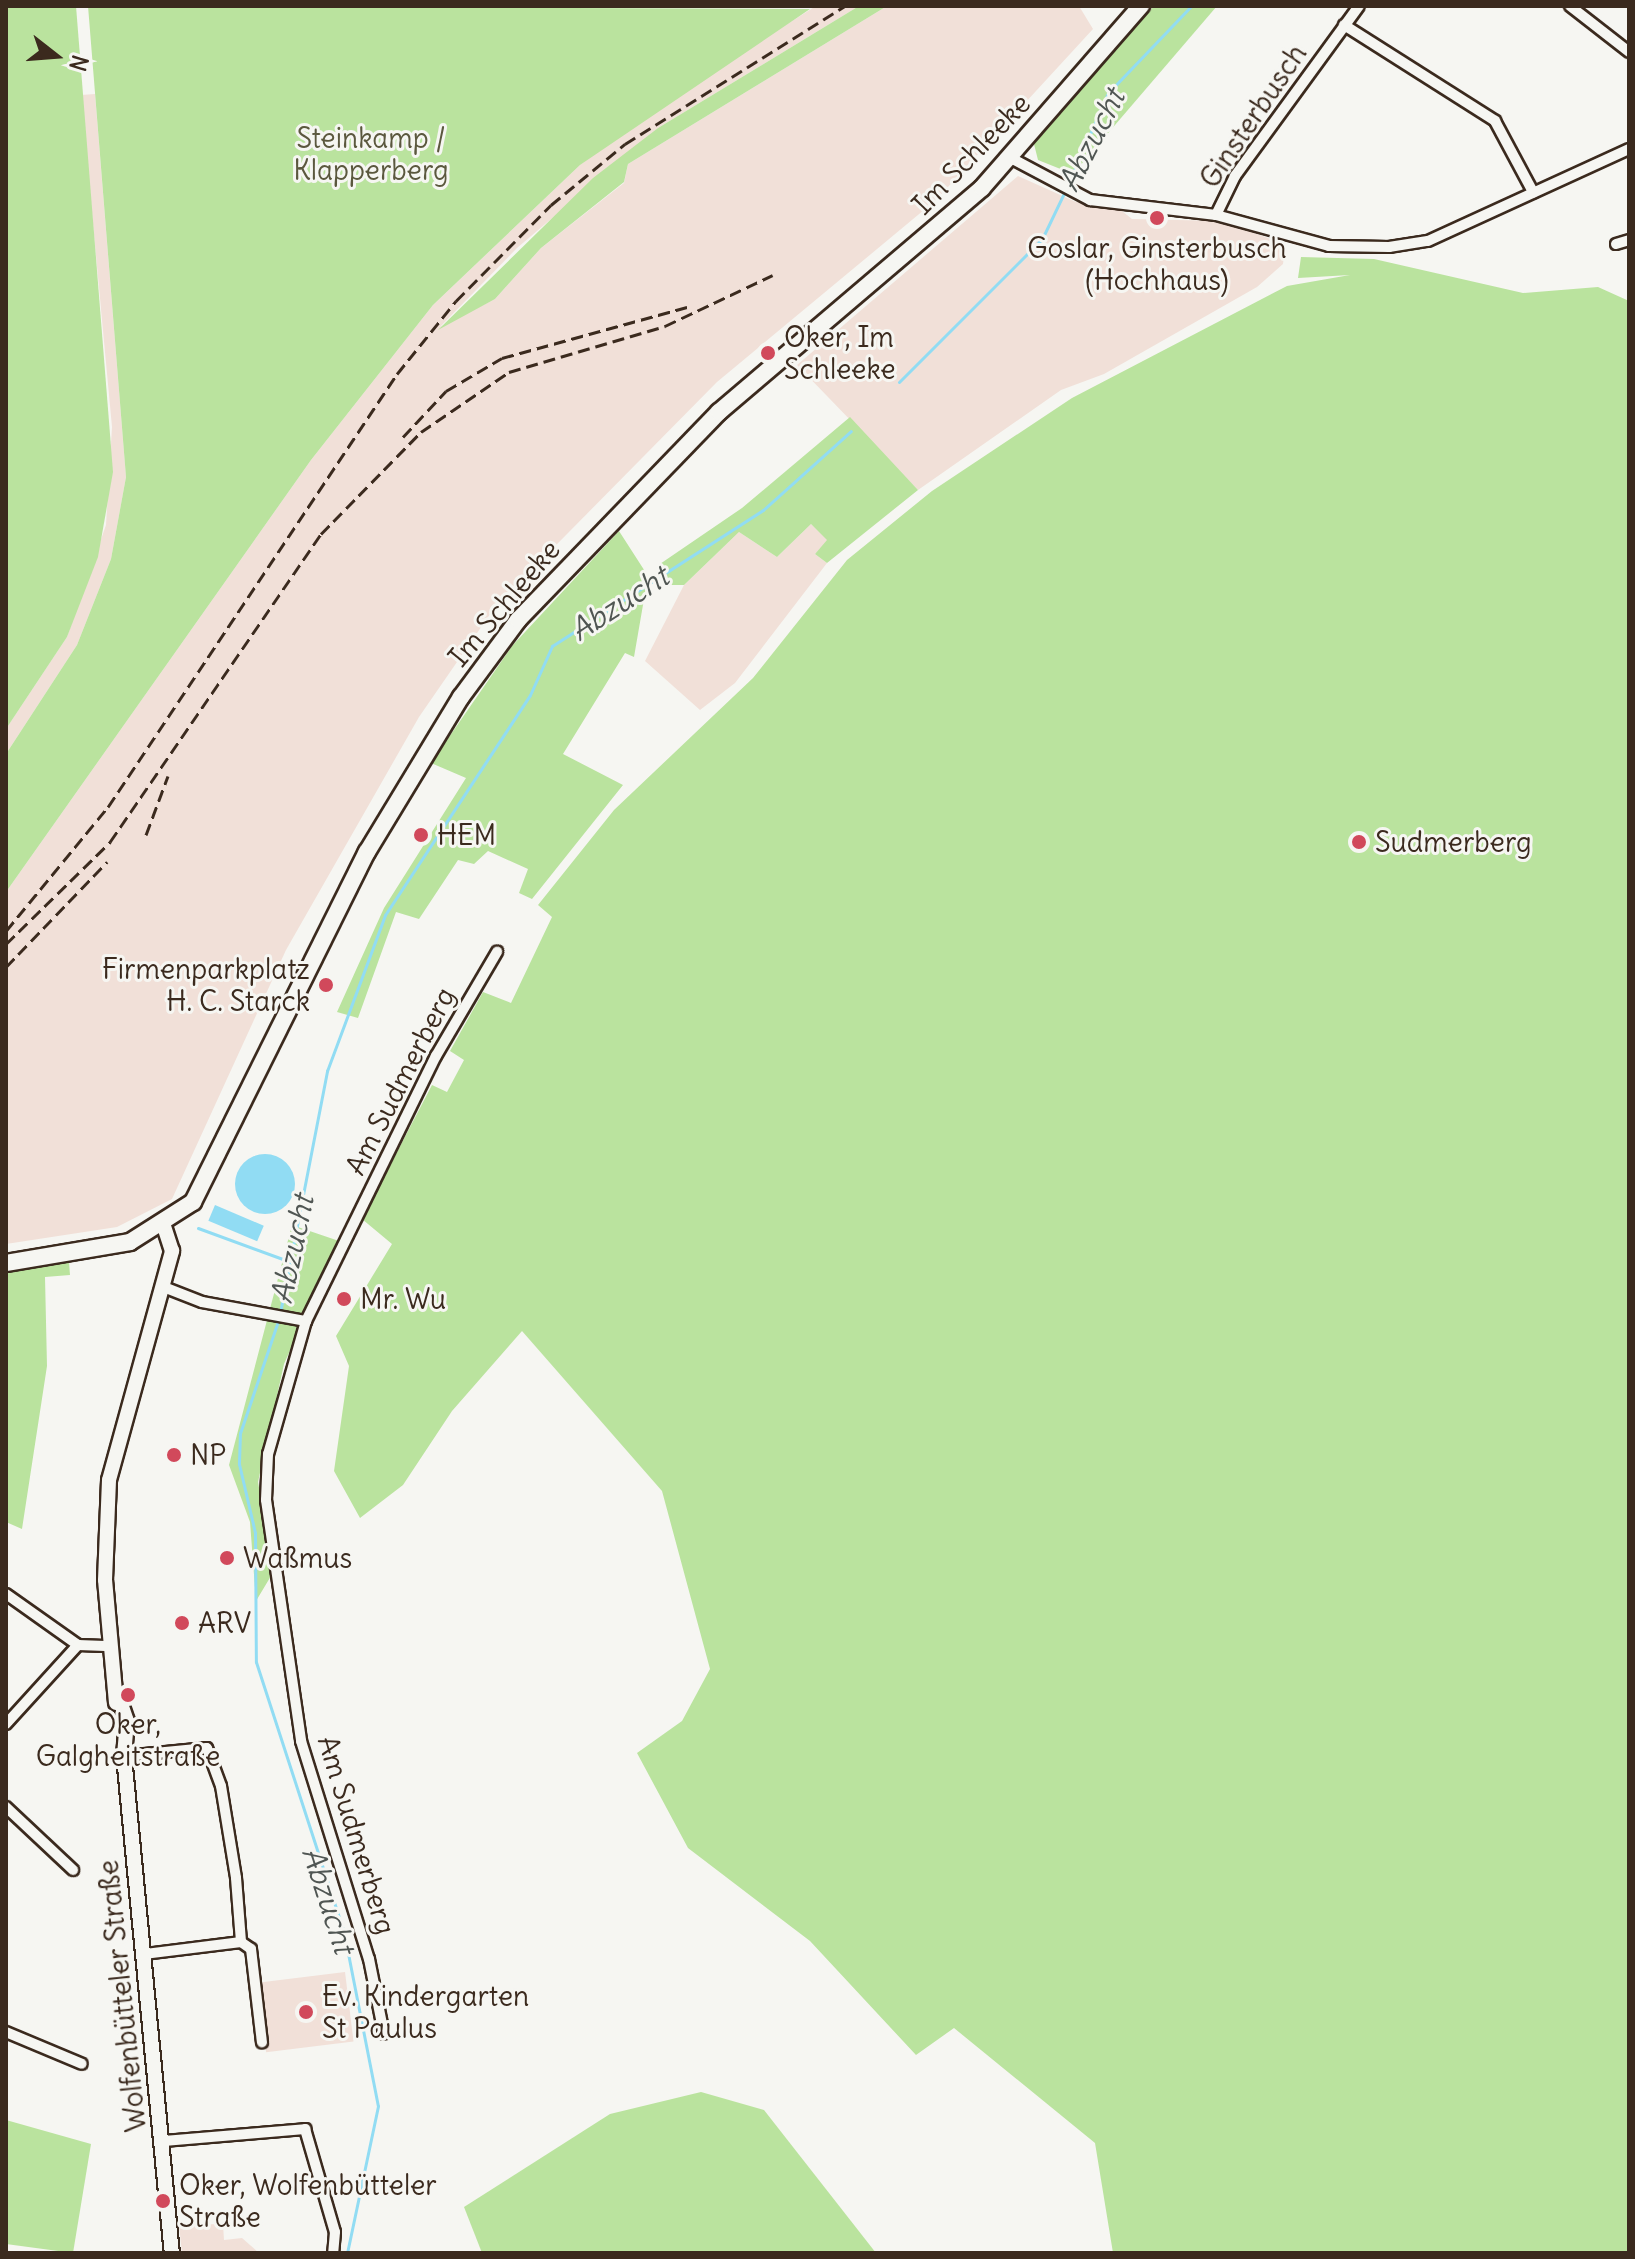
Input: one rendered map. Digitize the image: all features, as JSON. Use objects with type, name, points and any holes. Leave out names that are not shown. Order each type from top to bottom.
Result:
[{"type":"main road","name":"Im Schleeke","points":[[6,1263],[130,1242],[164,1226],[206,1184],[324,929],[453,709],[518,620],[687,442],[954,214],[1009,157],[1141,6]]},
{"type":"main road","name":"Wolfenbütteler Straße","points":[[164,1226],[172,1251],[115,1461],[105,1580],[123,1733],[172,2253]]},
{"type":"street","name":"Ginsterbusch","points":[[1216,215],[1235,176],[1359,6]]},
{"type":"street","points":[[1570,6],[1629,52]]},
{"type":"street","points":[[1344,25],[1495,121],[1533,192]]},
{"type":"street","points":[[1009,157],[1077,195],[1216,215],[1329,246],[1389,247],[1428,241],[1629,149]]},
{"type":"street","points":[[1616,244],[1629,240]]},
{"type":"street","name":"Am Sudmerberg","points":[[384,2034],[369,1959],[301,1741],[266,1500],[268,1454],[306,1321],[436,1056],[497,952]]},
{"type":"street","points":[[161,1286],[262,1313],[306,1321]]},
{"type":"street","points":[[6,1594],[78,1645],[112,1646]]},
{"type":"street","points":[[6,1724],[78,1645]]},
{"type":"street","points":[[124,1756],[207,1748],[221,1786],[241,1942]]},
{"type":"street","points":[[6,1807],[73,1870]]},
{"type":"street","points":[[144,1954],[241,1942],[251,1949],[262,2042]]},
{"type":"street","points":[[6,2032],[82,2064]]},
{"type":"street","points":[[163,2141],[305,2129],[335,2232],[333,2253]]},
{"type":"shaded area","points":[[816,6],[859,6],[658,128],[517,248],[440,327],[495,299],[541,248],[624,183],[628,164],[887,6],[1079,6],[1093,29],[936,200],[717,382],[495,607],[419,717],[286,950],[172,1199],[117,1227],[6,1244],[6,892],[311,460],[433,305],[580,165],[666,100]]},
{"type":"shaded area","points":[[95,94],[126,477],[111,559],[77,645],[6,754],[6,729],[67,637],[106,525],[112,427],[81,95]]},
{"type":"shaded area","points":[[1018,176],[1076,202],[1117,207],[1132,219],[1222,221],[1276,241],[1285,249],[1283,264],[1257,287],[1104,374],[1061,390],[918,490],[797,365]]},
{"type":"shaded area","points":[[811,524],[828,540],[815,554],[827,563],[735,683],[700,710],[645,661],[684,585],[739,532],[777,557]]},
{"type":"shaded area","name":"Ev. Kindergarten St Paulus","points":[[345,1972],[354,2041],[266,2052],[258,1983]]},
{"type":"shaded area","points":[[223,2224],[224,2240],[242,2238],[259,2253],[182,2253],[179,2225]]},
{"type":"green space","points":[[6,6],[76,6],[113,472],[98,557],[67,637],[6,729]]},
{"type":"green space","name":"Steinkamp / Klapperberg","points":[[88,6],[810,9],[580,165],[433,305],[311,460],[6,892],[6,754],[77,645],[111,559],[126,477]]},
{"type":"green space","points":[[859,6],[887,6],[628,164],[624,182],[541,248],[495,299],[438,330],[593,178],[658,128]]},
{"type":"green space","points":[[1154,6],[1217,6],[1073,174],[1038,160],[1034,144]]},
{"type":"green space","points":[[1301,257],[1374,259],[1523,293],[1598,287],[1629,301],[1629,2253],[1113,2253],[1095,2143],[954,2028],[916,2055],[810,1941],[688,1848],[637,1753],[682,1721],[710,1669],[662,1491],[522,1331],[452,1411],[403,1485],[360,1518],[334,1471],[349,1366],[336,1336],[392,1244],[362,1219],[432,1085],[447,1092],[464,1060],[450,1051],[483,992],[511,1003],[552,917],[538,905],[614,810],[753,678],[847,560],[932,491],[1072,398],[1287,286],[1350,275],[1298,278]]},
{"type":"green space","points":[[850,417],[918,490],[827,563],[815,554],[827,540],[811,524],[777,557],[739,532],[684,585],[665,585],[657,566],[742,508]]},
{"type":"green space","points":[[619,531],[648,576],[634,657],[625,653],[563,754],[623,785],[532,899],[519,893],[528,869],[488,851],[474,864],[458,860],[419,919],[396,912],[358,1018],[337,1012],[384,908],[466,778],[431,763],[512,646]]},
{"type":"green space","points":[[292,1225],[339,1241],[284,1364],[258,1482],[274,1571],[256,1601],[250,1522],[229,1465]]},
{"type":"green space","points":[[69,1262],[70,1275],[45,1277],[47,1366],[22,1529],[6,1522],[6,1272]]},
{"type":"green space","points":[[701,2092],[764,2110],[876,2253],[482,2253],[464,2207],[610,2114]]},
{"type":"green space","points":[[6,2120],[91,2144],[73,2253],[6,2244]]},
{"type":"water","points":[[265,1154],[277,1156],[286,1163],[293,1172],[293,1196],[286,1205],[277,1212],[265,1214],[253,1212],[244,1205],[237,1196],[235,1184],[237,1172],[244,1163],[253,1156]]},
{"type":"water","points":[[215,1205],[264,1226],[257,1241],[208,1221]]},
{"type":"waterway","name":"Abzucht","points":[[1068,184],[1108,93],[1191,6]]},
{"type":"waterway","name":"Abzucht","points":[[899,382],[1042,239],[1065,191]]},
{"type":"waterway","name":"Abzucht","points":[[280,1313],[327,1071],[385,915],[530,695],[552,646],[763,510],[851,431]]},
{"type":"waterway","points":[[198,1228],[288,1261]]},
{"type":"waterway","name":"Abzucht","points":[[278,1321],[240,1433],[239,1464],[255,1533],[256,1662],[344,1933],[378,2106],[347,2253]]},
{"type":"railway","points":[[6,931],[108,807],[397,374],[456,301],[551,205],[625,144],[845,6]]},
{"type":"railway","points":[[6,944],[110,842],[321,534],[421,432],[509,372],[665,326],[773,275]]},
{"type":"railway","points":[[403,437],[446,391],[502,358],[687,307]]},
{"type":"railway","points":[[146,835],[168,776]]},
{"type":"railway","points":[[6,967],[107,862]]},
{"type":"place","name":"Goslar, Ginsterbusch (Hochhaus)","points":[[1157,218]]},
{"type":"place","name":"Oker, Im Schleeke","points":[[768,353]]},
{"type":"place","name":"HEM","points":[[421,835]]},
{"type":"place","name":"Sudmerberg","points":[[1359,842]]},
{"type":"place","name":"Firmenparkplatz H. C. Starck","points":[[326,985]]},
{"type":"place","name":"Mr. Wu","points":[[344,1299]]},
{"type":"place","name":"NP","points":[[174,1455]]},
{"type":"place","name":"Waßmus","points":[[227,1558]]},
{"type":"place","name":"ARV","points":[[182,1623]]},
{"type":"place","name":"Oker, Galgheitstraße","points":[[128,1695]]},
{"type":"place","name":"Ev. Kindergarten St Paulus","points":[[306,2012]]},
{"type":"place","name":"Oker, Wolfenbütteler Straße","points":[[163,2201]]}]
